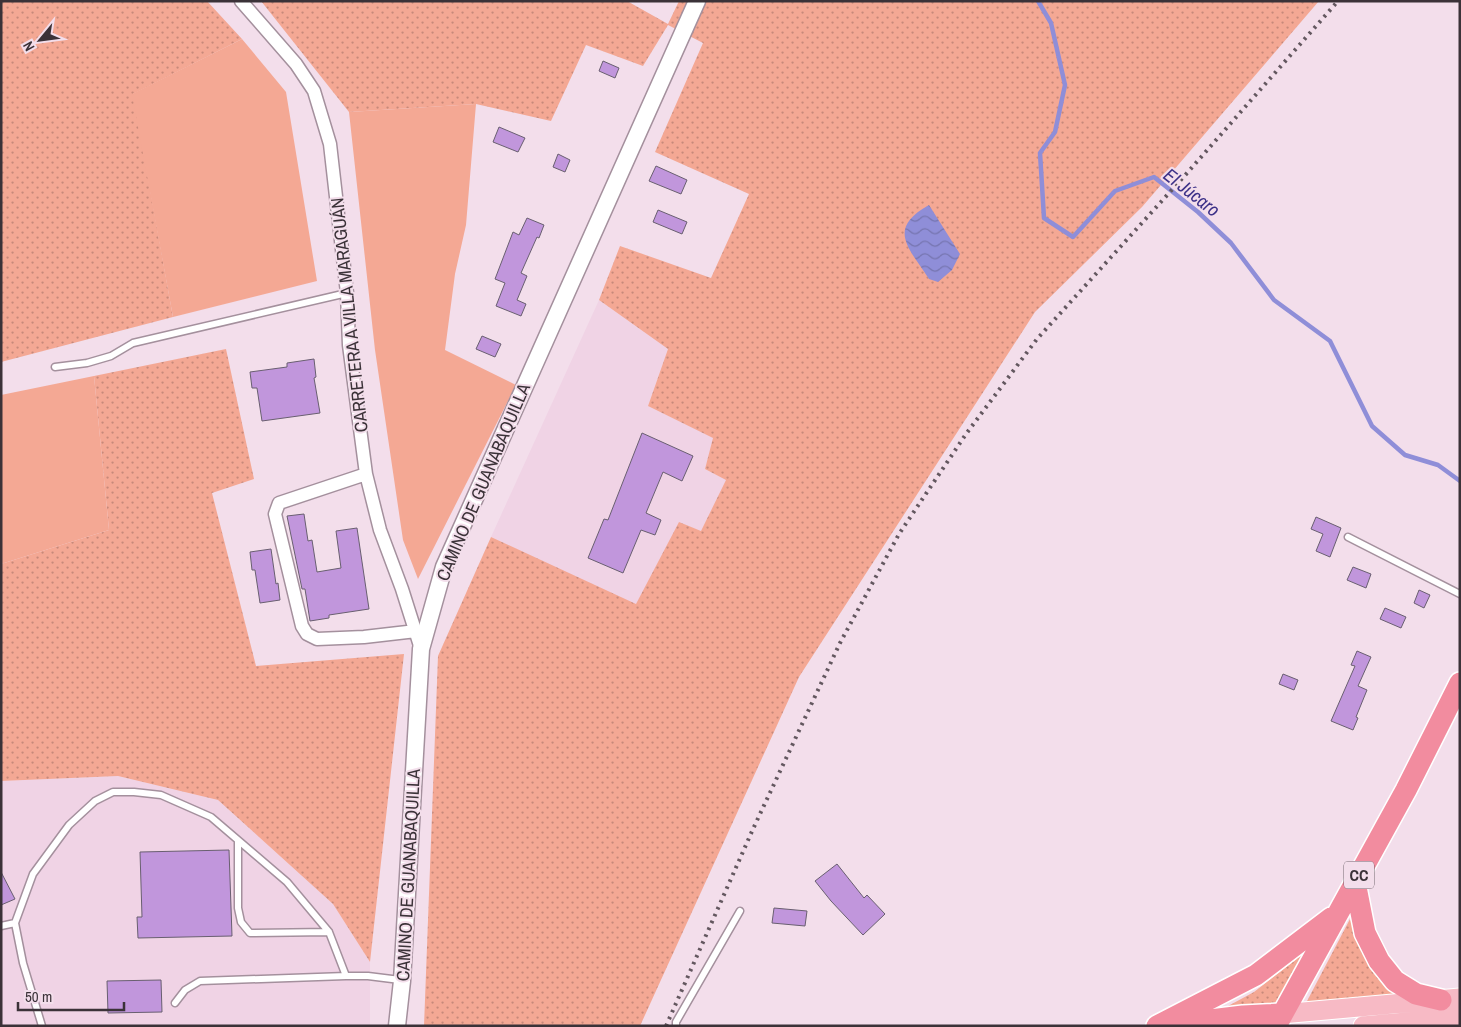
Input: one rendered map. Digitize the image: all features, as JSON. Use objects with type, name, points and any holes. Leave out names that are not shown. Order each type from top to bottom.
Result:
[{"type":"highway","name":"CC","points":[[1278,1020],[1406,790],[1460,683]]},
{"type":"highway","points":[[1355,882],[1365,933],[1379,961],[1395,981],[1416,994],[1450,999]]},
{"type":"highway","points":[[1157,1026],[1256,974],[1338,913]]},
{"type":"highway","points":[[1162,1026],[1243,1016],[1278,1020]]},
{"type":"main road","points":[[1278,1020],[1450,999]]},
{"type":"main road","points":[[1363,1026],[1460,1017]]},
{"type":"street","name":"CARRETERA A VILLA MARAGUÁN","points":[[241,1],[296,64],[314,91],[330,144],[347,293],[349,345],[366,474],[380,530],[402,589],[421,649]]},
{"type":"street","name":"CAMINO DE GUANABAQUILLA","points":[[397,1026],[402,981],[421,649],[444,566],[697,1]]},
{"type":"street","points":[[366,474],[278,503],[275,514],[302,626],[306,634],[317,639],[364,637],[416,631]]},
{"type":"lane","points":[[55,367],[87,363],[111,356],[133,343],[347,293]]},
{"type":"lane","points":[[1348,537],[1460,594]]},
{"type":"lane","points":[[42,1026],[22,963],[15,923],[32,874],[68,825],[95,801],[113,792],[134,792],[161,796],[211,817],[288,882],[329,932],[346,976]]},
{"type":"lane","points":[[238,841],[238,908],[241,922],[250,933],[329,932]]},
{"type":"lane","points":[[676,1026],[676,1022],[740,911]]},
{"type":"lane","points":[[1,926],[15,923]]},
{"type":"lane","points":[[175,1003],[185,990],[200,981],[368,976],[402,981]]},
{"type":"shaded area","points":[[1,1],[207,1],[242,39],[133,94],[173,317],[1,362]]},
{"type":"shaded area","points":[[261,1],[627,1],[668,24],[679,1],[1319,1],[1142,207],[1035,312],[799,677],[640,1026],[424,1026],[438,656],[491,537],[636,604],[679,522],[701,531],[726,480],[705,469],[713,438],[648,406],[668,349],[599,300],[620,246],[711,278],[749,194],[655,152],[703,43],[668,25],[643,66],[586,45],[551,121],[476,104],[349,112]]},
{"type":"shaded area","points":[[242,39],[286,92],[317,281],[173,317],[132,94]]},
{"type":"shaded area","points":[[476,104],[466,225],[455,274],[445,350],[516,385],[418,579],[403,540],[375,350],[349,112]]},
{"type":"shaded area","points":[[599,300],[668,349],[648,406],[714,438],[705,469],[727,480],[701,531],[679,523],[636,605],[491,537]]},
{"type":"shaded area","points":[[226,349],[254,479],[212,493],[256,666],[404,654],[370,962],[333,904],[218,800],[118,776],[1,781],[1,564],[109,530],[94,376]]},
{"type":"shaded area","points":[[94,376],[109,530],[1,564],[1,395]]},
{"type":"shaded area","points":[[118,776],[218,800],[333,904],[370,962],[370,1026],[1,1026],[1,781]]},
{"type":"shaded area","points":[[1350,919],[1366,955],[1399,996],[1306,1003]]},
{"type":"shaded area","points":[[1308,950],[1278,1005],[1217,1012],[1254,992]]},
{"type":"water","points":[[929,205],[960,254],[952,270],[938,282],[929,279],[905,239],[908,222]]},
{"type":"building","points":[[603,61],[619,68],[615,78],[599,71]]},
{"type":"building","points":[[499,127],[525,138],[518,152],[493,142]]},
{"type":"building","points":[[558,154],[570,160],[565,172],[553,167]]},
{"type":"building","points":[[656,166],[687,180],[681,194],[649,181]]},
{"type":"building","points":[[658,210],[687,222],[682,234],[653,222]]},
{"type":"building","points":[[527,218],[544,225],[521,273],[527,276],[517,300],[526,304],[521,316],[496,306],[505,283],[495,279],[513,232],[519,235]]},
{"type":"building","points":[[482,336],[501,344],[495,357],[476,349]]},
{"type":"building","points":[[314,359],[316,377],[314,378],[320,413],[262,421],[257,388],[252,388],[250,372],[287,367],[287,363]]},
{"type":"building","points":[[642,433],[693,456],[682,481],[663,472],[646,513],[661,520],[655,535],[641,530],[623,573],[588,558],[604,519],[608,520]]},
{"type":"building","points":[[304,514],[308,541],[312,540],[317,572],[341,568],[336,531],[357,528],[369,609],[329,615],[329,618],[310,621],[305,589],[302,589],[287,516]]},
{"type":"building","points":[[1316,517],[1341,528],[1330,557],[1316,551],[1323,534],[1311,529]]},
{"type":"building","points":[[271,549],[280,600],[260,603],[255,570],[252,570],[250,552]]},
{"type":"building","points":[[1353,567],[1371,574],[1366,588],[1347,580]]},
{"type":"building","points":[[1419,590],[1430,595],[1424,608],[1414,603]]},
{"type":"building","points":[[1385,608],[1406,617],[1401,628],[1380,619]]},
{"type":"building","points":[[1357,651],[1371,657],[1358,686],[1367,690],[1353,730],[1331,721],[1355,666],[1351,665]]},
{"type":"building","points":[[1283,674],[1298,680],[1294,690],[1279,684]]},
{"type":"building","points":[[229,850],[232,936],[138,938],[137,917],[142,917],[140,852]]},
{"type":"building","points":[[837,864],[864,898],[867,895],[885,914],[863,935],[815,881]]},
{"type":"building","points":[[1,872],[15,899],[1,905]]},
{"type":"building","points":[[774,908],[807,911],[805,926],[772,923]]},
{"type":"building","points":[[161,980],[162,1012],[108,1013],[107,981]]},
{"type":"waterway","name":"El Júcaro","points":[[1038,1],[1051,23],[1065,85],[1055,132],[1040,153],[1044,218],[1073,237],[1115,191],[1154,177],[1198,212],[1231,243],[1274,300],[1330,341],[1372,426],[1405,455],[1438,465],[1460,481]]},
{"type":"railway","points":[[666,1026],[753,829],[840,643],[899,534],[966,434],[1037,339],[1188,172],[1338,1]]}]
